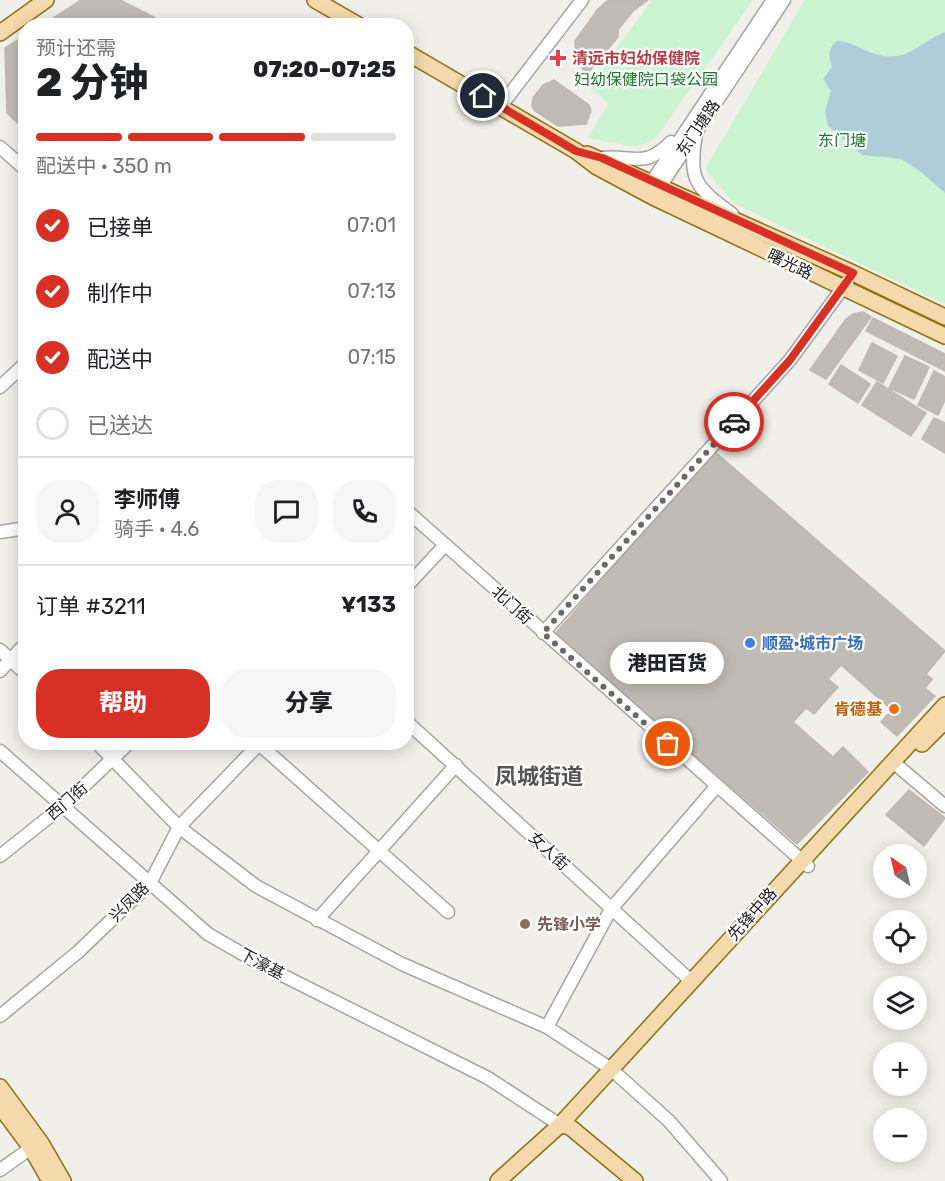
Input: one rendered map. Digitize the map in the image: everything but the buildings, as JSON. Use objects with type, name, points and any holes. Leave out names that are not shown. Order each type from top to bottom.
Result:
[{"type":"main road","points":[[21,18],[46,0]]},
{"type":"main road","points":[[315,0],[346,18]]},
{"type":"main road","points":[[0,33],[18,20]]},
{"type":"main road","name":"曙光路","points":[[414,57],[576,151],[597,167],[749,227],[945,317]]},
{"type":"main road","name":"曙光路","points":[[576,151],[602,158],[652,189],[843,288],[945,336]]},
{"type":"main road","name":"先锋中路","points":[[615,1073],[691,981],[896,765],[945,705]]},
{"type":"main road","name":"先锋中路","points":[[896,765],[945,720]]},
{"type":"main road","name":"先锋中路","points":[[564,1129],[804,863]]},
{"type":"main road","points":[[0,1087],[41,1143],[63,1181]]},
{"type":"main road","points":[[0,1106],[31,1148],[50,1181]]},
{"type":"main road","points":[[498,1181],[564,1129]]},
{"type":"main road","points":[[510,1181],[564,1129]]},
{"type":"main road","name":"下濠基","points":[[564,1129],[623,1181]]},
{"type":"main road","name":"下濠基","points":[[564,1129],[635,1181]]},
{"type":"street","points":[[500,106],[582,0]]},
{"type":"street","name":"东门塘路","points":[[652,189],[773,0]]},
{"type":"street","name":"东门塘路","points":[[693,126],[784,0]]},
{"type":"street","points":[[602,158],[639,161],[651,158],[693,126]]},
{"type":"street","points":[[693,126],[692,167],[697,185],[749,227]]},
{"type":"street","points":[[0,147],[18,163]]},
{"type":"street","points":[[543,633],[790,360],[853,273]]},
{"type":"street","points":[[0,387],[18,370]]},
{"type":"street","name":"北门街","points":[[414,517],[804,863]]},
{"type":"street","points":[[0,532],[18,529]]},
{"type":"street","points":[[414,578],[445,545]]},
{"type":"street","points":[[0,650],[18,667]]},
{"type":"street","points":[[0,671],[18,652]]},
{"type":"street","name":"女人街","points":[[414,728],[691,981]]},
{"type":"street","points":[[104,750],[179,827],[256,886],[402,964],[547,1027],[615,1073],[669,1121],[721,1181]]},
{"type":"street","name":"西门街","points":[[0,856],[64,805],[123,750]]},
{"type":"street","name":"兴凤路","points":[[0,1016],[78,952],[150,883],[179,827],[253,750]]},
{"type":"street","points":[[268,750],[448,912]]},
{"type":"street","name":"下濠基","points":[[0,751],[64,805],[207,934],[262,965],[489,1078],[564,1129]]},
{"type":"street","points":[[317,920],[456,765]]},
{"type":"street","points":[[896,765],[945,806]]},
{"type":"street","points":[[547,1027],[611,909],[716,787]]},
{"type":"street","points":[[0,1170],[31,1148]]},
{"type":"green space","name":"妇幼保健院口袋公园","points":[[652,0],[753,0],[655,139],[636,147],[587,138],[609,104],[589,86]]},
{"type":"green space","name":"东门塘","points":[[805,0],[945,0],[945,304],[735,204],[705,169]]},
{"type":"water","name":"东门塘","points":[[945,32],[945,193],[921,172],[901,159],[862,155],[828,126],[825,111],[831,91],[823,79],[832,67],[830,53],[837,41],[851,43],[872,53],[894,56],[903,55]]},
{"type":"way so far","points":[[668,744],[543,633],[734,422]]},
{"type":"place","name":"清远市妇幼保健院","points":[[558,58]]},
{"type":"place","name":"顺盈·城市广场","points":[[750,643]]},
{"type":"place","name":"肯德基","points":[[894,709]]},
{"type":"place","name":"港田百货","points":[[668,744]]},
{"type":"place","name":"先锋小学","points":[[525,924]]},
{"type":"district","name":"凤城街道","points":[[539,776]]},
{"type":"route","points":[[483,96],[576,151],[602,158],[853,273],[790,360],[734,422]]}]
